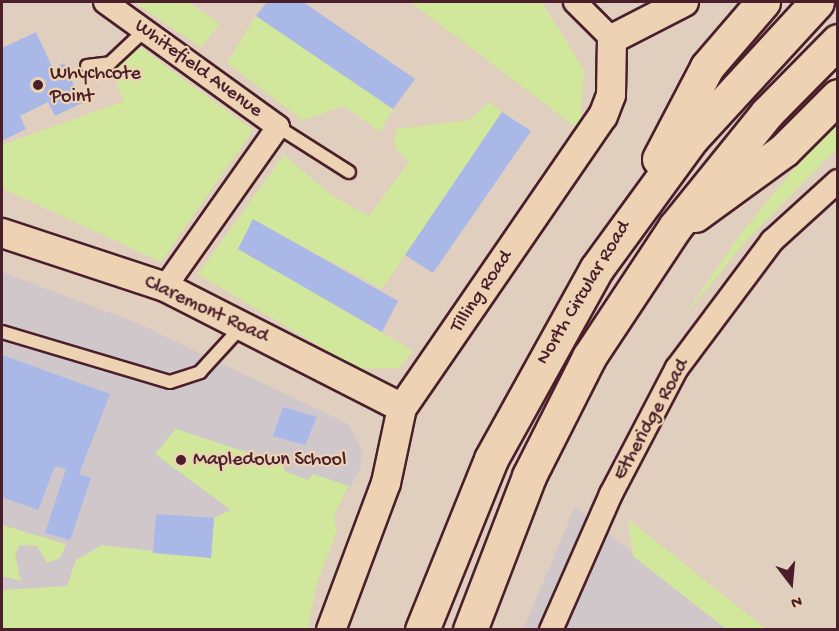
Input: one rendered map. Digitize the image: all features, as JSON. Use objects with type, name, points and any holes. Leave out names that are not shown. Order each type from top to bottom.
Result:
[{"type":"highway","points":[[643,200],[670,133],[707,67],[763,2]]},
{"type":"highway","name":"North Circular Road","points":[[422,630],[461,525],[519,404],[643,200],[736,86],[817,2]]},
{"type":"highway","name":"North Circular Road","points":[[470,630],[552,426],[589,357],[675,227],[767,113],[837,41]]},
{"type":"highway","points":[[675,227],[734,192],[837,96]]},
{"type":"street","name":"Whitefield Avenue","points":[[105,2],[278,127],[165,287]]},
{"type":"street","points":[[574,2],[612,39],[666,15],[684,2]]},
{"type":"street","name":"Tilling Road","points":[[331,630],[386,483],[402,408],[603,116],[611,95],[612,39]]},
{"type":"street","name":"Etheridge Road","points":[[551,630],[606,504],[677,369],[772,241],[837,182]]},
{"type":"street","name":"Claremont Road","points":[[2,233],[165,287],[243,324],[402,408]]},
{"type":"lane","points":[[87,66],[110,63],[145,30]]},
{"type":"lane","points":[[278,127],[349,172]]},
{"type":"lane","points":[[2,332],[170,382],[200,372],[243,324]]},
{"type":"shaded area","name":"Mapledown School","points":[[2,272],[137,323],[348,424],[362,450],[360,469],[334,517],[337,531],[317,583],[308,629],[2,629]]},
{"type":"shaded area","points":[[575,507],[696,603],[726,629],[523,630]]},
{"type":"green space","points":[[134,2],[188,2],[220,24],[201,47]]},
{"type":"green space","points":[[410,2],[542,2],[584,70],[580,130]]},
{"type":"green space","points":[[256,16],[393,109],[380,132],[344,106],[303,120],[227,63]]},
{"type":"green space","points":[[140,47],[253,130],[161,262],[2,188],[2,145],[124,101],[112,72]]},
{"type":"green space","points":[[489,102],[502,112],[382,289],[254,220],[238,248],[413,351],[399,368],[358,369],[198,274],[284,155],[330,194],[369,216],[409,162],[395,148],[396,129],[470,120]]},
{"type":"green space","points":[[837,116],[837,148],[745,242],[679,323],[739,236]]},
{"type":"green space","points":[[176,429],[283,464],[285,471],[308,480],[313,474],[349,486],[334,517],[337,531],[317,583],[308,629],[2,629],[2,590],[67,586],[76,560],[102,545],[211,558],[214,518],[231,510],[155,454]]},
{"type":"green space","points":[[628,519],[766,629],[726,629],[633,556]]},
{"type":"green space","points":[[2,525],[66,544],[60,558],[47,563],[37,546],[20,545],[15,554],[21,581],[2,576]]},
{"type":"building","points":[[267,2],[303,2],[415,79],[393,109],[256,16]]},
{"type":"building","name":"Whychcote Point","points":[[36,32],[53,69],[64,63],[82,103],[55,116],[48,102],[20,116],[26,129],[2,141],[2,48]]},
{"type":"building","points":[[502,112],[531,131],[433,273],[405,255]]},
{"type":"building","points":[[253,219],[398,301],[382,332],[238,249]]},
{"type":"building","points":[[2,355],[110,394],[79,474],[91,478],[70,540],[45,533],[66,469],[55,466],[38,510],[2,497]]},
{"type":"building","points":[[283,407],[317,417],[305,445],[273,436]]},
{"type":"building","points":[[156,514],[214,518],[211,558],[153,553]]},
{"type":"place","name":"Whychcote Point","points":[[38,85]]},
{"type":"place","name":"Mapledown School","points":[[181,460]]}]
